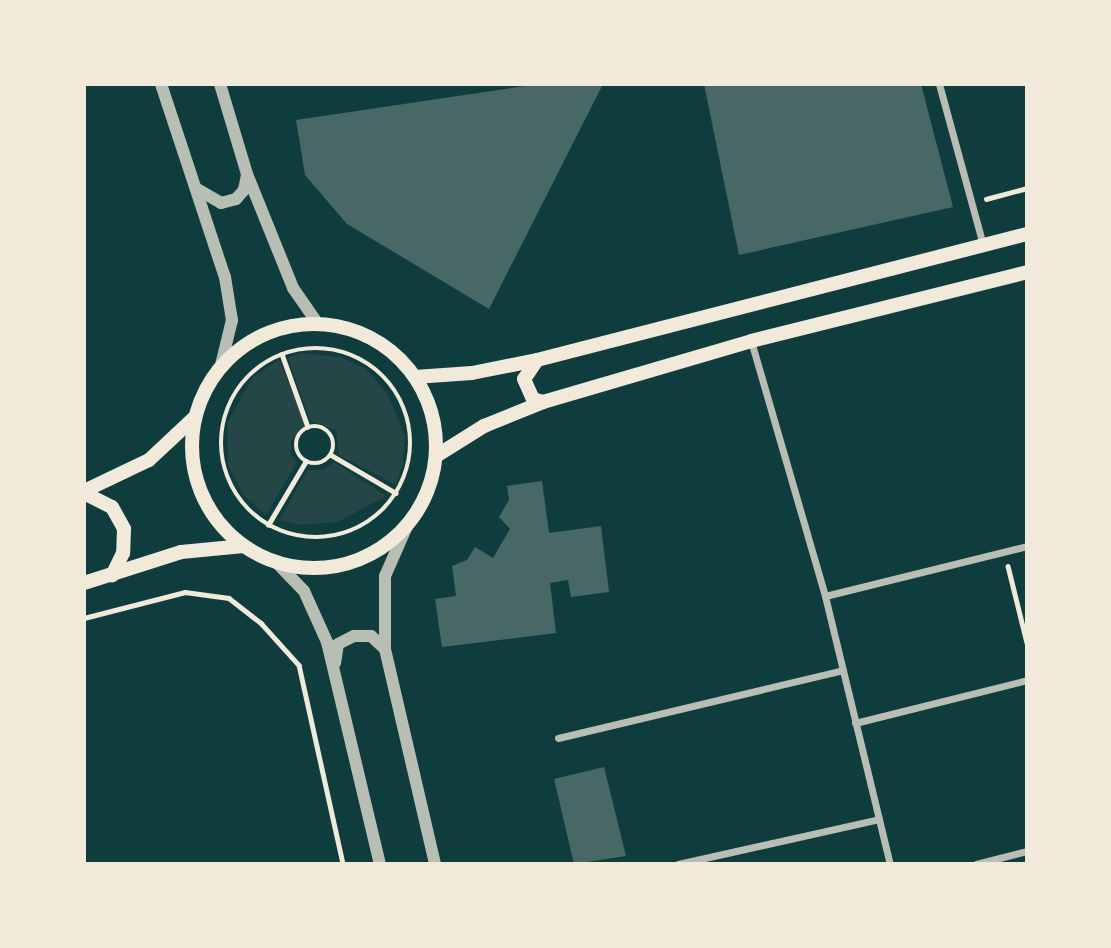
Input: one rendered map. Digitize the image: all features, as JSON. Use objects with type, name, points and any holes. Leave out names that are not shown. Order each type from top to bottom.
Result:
[{"type":"main road","points":[[415,377],[472,373],[537,360],[1027,234]]},
{"type":"main road","points":[[436,456],[484,426],[543,401],[751,341],[1027,272]]},
{"type":"main road","points":[[318,324],[354,330],[386,347],[415,377],[432,414],[436,456],[426,496],[407,526],[379,549],[347,564],[311,568],[276,562],[244,546],[215,518],[197,482],[191,442],[194,418],[202,395],[221,365],[249,342],[282,328],[318,324]]},
{"type":"main road","points":[[537,360],[524,379],[533,399],[543,401]]},
{"type":"main road","points":[[84,492],[149,460],[194,418]]},
{"type":"main road","points":[[84,492],[112,507],[124,529],[123,553],[112,576]]},
{"type":"main road","points":[[84,583],[181,552],[244,546]]},
{"type":"street","points":[[162,84],[225,277],[232,320],[221,365]]},
{"type":"street","points":[[220,84],[247,174],[293,288],[318,324]]},
{"type":"street","points":[[939,84],[983,246]]},
{"type":"street","points":[[194,187],[207,199],[221,203],[236,199],[244,190],[247,174]]},
{"type":"street","points":[[751,341],[825,596],[890,864]]},
{"type":"street","points":[[407,526],[386,576],[385,649],[435,864]]},
{"type":"street","points":[[825,596],[1027,546]]},
{"type":"street","points":[[276,562],[304,591],[334,664],[380,864]]},
{"type":"street","points":[[334,664],[338,645],[354,636],[371,636],[385,649]]},
{"type":"street","points":[[558,738],[843,670]]},
{"type":"street","points":[[855,723],[1027,680]]},
{"type":"street","points":[[678,864],[878,819]]},
{"type":"street","points":[[976,864],[1027,851]]},
{"type":"path","points":[[971,203],[1027,188]]},
{"type":"path","points":[[306,348],[338,351],[367,363],[391,384],[406,412],[411,443],[406,474],[396,493],[375,517],[345,533],[312,538],[268,526],[236,495],[226,475],[220,441],[225,415],[239,387],[262,365],[282,354],[306,348]]},
{"type":"path","points":[[282,354],[308,427]]},
{"type":"path","points":[[306,461],[321,462],[331,455],[334,442],[328,431],[308,427]]},
{"type":"path","points":[[306,461],[296,444],[308,427]]},
{"type":"path","points":[[331,455],[396,493]]},
{"type":"path","points":[[268,526],[306,461]]},
{"type":"path","points":[[1004,552],[1027,643]]},
{"type":"path","points":[[84,618],[186,592],[229,598],[261,623],[299,665],[343,864]]},
{"type":"shaded area","points":[[301,353],[340,357],[365,368],[387,393],[405,436],[403,463],[396,485],[339,455],[336,430],[310,421],[288,358]]},
{"type":"shaded area","points":[[279,360],[306,425],[291,440],[291,455],[297,462],[266,515],[244,496],[228,466],[227,423],[253,377]]},
{"type":"shaded area","points":[[334,462],[386,496],[338,522],[300,525],[280,520],[307,470],[323,470]]},
{"type":"building","points":[[539,84],[603,84],[489,309],[347,224],[305,175],[296,120]]},
{"type":"building","points":[[704,84],[921,84],[953,207],[739,255]]},
{"type":"building","points":[[542,481],[549,533],[601,526],[609,592],[571,597],[568,580],[550,583],[556,633],[442,647],[435,599],[456,596],[452,566],[467,560],[475,547],[493,558],[510,529],[499,517],[509,500],[507,486]]},
{"type":"building","points":[[604,767],[626,856],[574,864],[554,779]]}]
